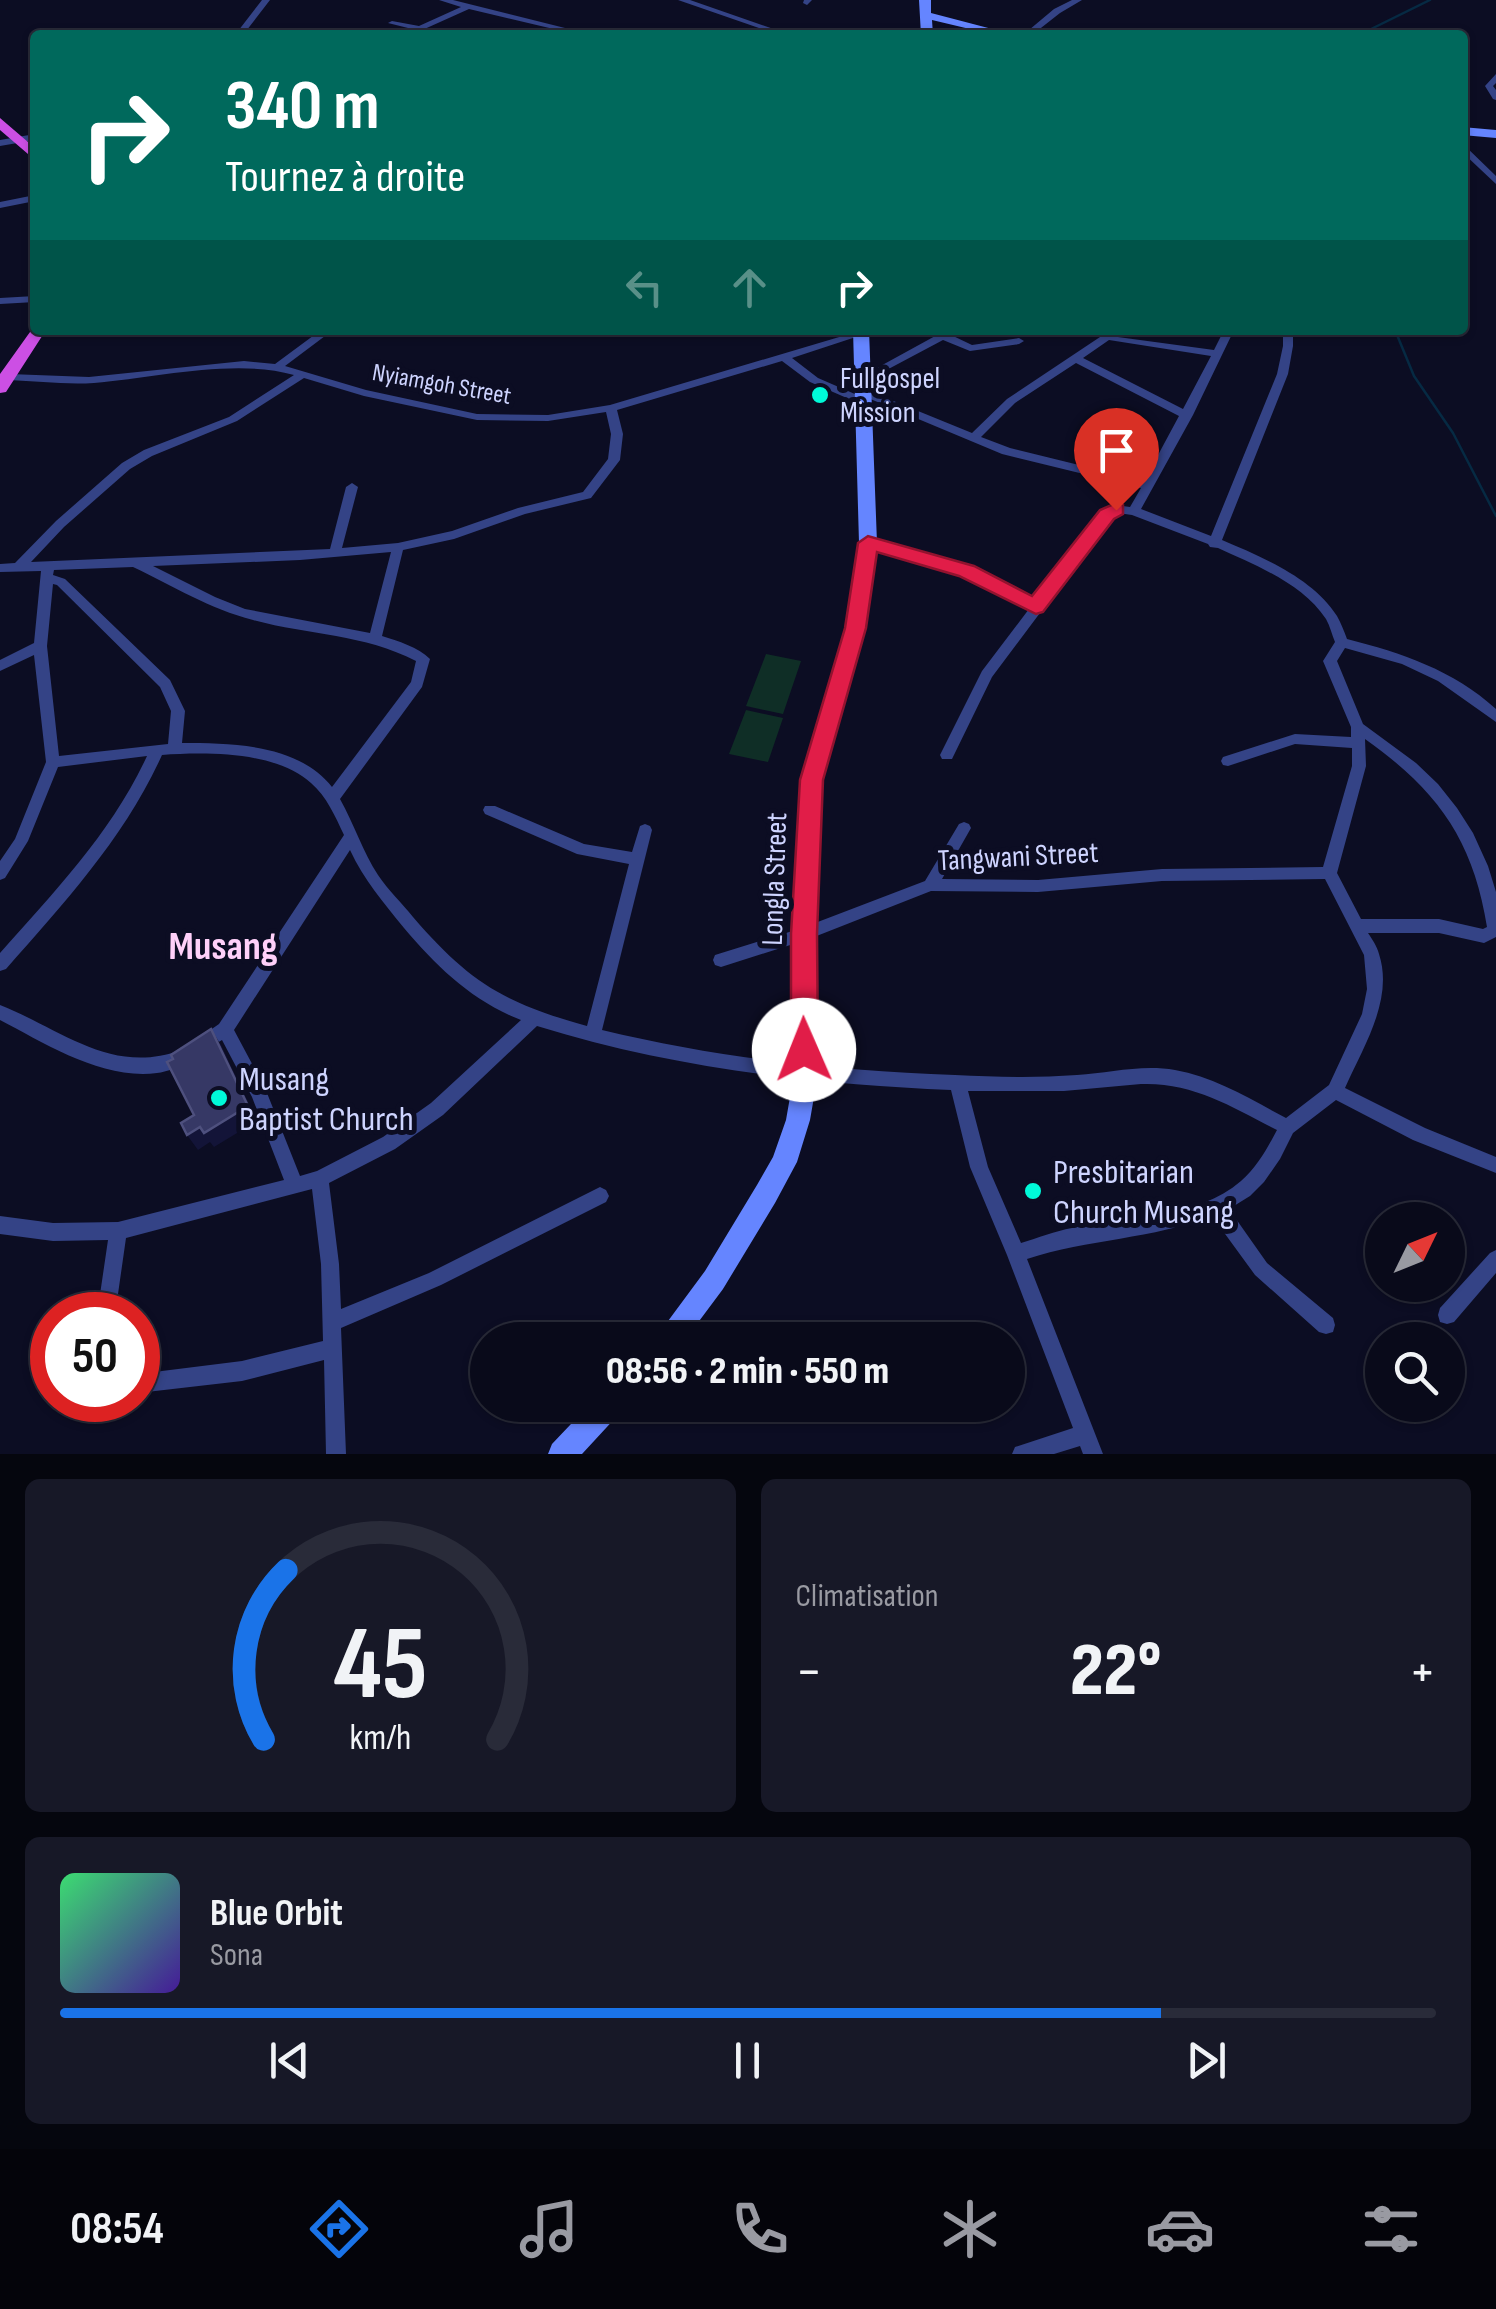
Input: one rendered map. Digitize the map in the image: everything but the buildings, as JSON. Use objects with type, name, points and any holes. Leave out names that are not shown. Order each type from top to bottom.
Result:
[{"type":"highway","points":[[0,122],[27,138]]},
{"type":"highway","points":[[4,382],[34,335]]},
{"type":"main road","points":[[925,0],[927,30]]},
{"type":"main road","points":[[926,15],[988,30]]},
{"type":"main road","points":[[1468,132],[1496,134]]},
{"type":"main road","name":"Longla Street","points":[[682,1322],[714,1280],[784,1162],[806,1074],[804,934],[811,780],[856,628],[868,543],[861,335]]},
{"type":"main road","points":[[562,1454],[592,1422]]},
{"type":"street","points":[[243,30],[266,0]]},
{"type":"street","points":[[443,0],[568,30]]},
{"type":"street","points":[[682,0],[772,30]]},
{"type":"street","points":[[706,8],[716,0]]},
{"type":"street","points":[[1033,30],[1078,0]]},
{"type":"street","points":[[392,24],[420,28],[468,6]]},
{"type":"street","points":[[1496,77],[1488,86],[1496,97]]},
{"type":"street","points":[[0,142],[27,138]]},
{"type":"street","points":[[1468,152],[1496,181]]},
{"type":"street","points":[[0,204],[30,199]]},
{"type":"street","points":[[0,301],[30,299]]},
{"type":"street","points":[[277,367],[321,335]]},
{"type":"street","name":"Nyiamgoh Street","points":[[4,382],[89,380],[244,364],[277,367],[300,376],[477,417],[548,418],[610,408],[851,335]]},
{"type":"street","points":[[1134,511],[1188,416],[1227,335]]},
{"type":"street","points":[[1214,544],[1276,398],[1290,353],[1288,335]]},
{"type":"street","points":[[973,438],[1011,401],[1111,336],[1218,354]]},
{"type":"street","points":[[860,390],[941,338],[974,348],[1020,341]]},
{"type":"street","points":[[783,356],[814,380],[860,390],[1006,451],[1149,486]]},
{"type":"street","points":[[1076,358],[1188,416]]},
{"type":"street","points":[[18,568],[60,524],[126,466],[148,453],[233,419],[300,376]]},
{"type":"street","points":[[0,568],[47,572],[135,562],[335,553],[454,536],[522,511],[587,495],[614,460],[617,434],[610,408]]},
{"type":"street","points":[[335,553],[352,488]]},
{"type":"street","points":[[947,755],[986,674],[1110,511],[1134,511],[1296,582],[1313,594],[1339,627],[1342,642],[1330,661],[1359,735],[1354,785],[1329,873],[1372,955],[1376,990],[1370,1014],[1335,1091],[1287,1127],[1262,1173],[1242,1192],[1215,1205],[1148,1225],[1072,1236],[1016,1254]]},
{"type":"street","points":[[868,543],[966,571],[1036,607]]},
{"type":"street","points":[[375,638],[398,547]]},
{"type":"street","points":[[135,562],[254,616],[375,638],[421,656],[424,666],[382,734],[332,799]]},
{"type":"street","points":[[0,874],[21,841],[53,762],[40,646],[47,572]]},
{"type":"street","points":[[0,964],[97,852],[166,750],[178,711],[165,684],[47,572]]},
{"type":"street","points":[[1342,642],[1409,660],[1441,674],[1470,692],[1496,717]]},
{"type":"street","points":[[0,666],[40,646]]},
{"type":"street","points":[[1228,761],[1295,738],[1359,735],[1412,765],[1460,818],[1494,893],[1495,930],[1491,935],[1439,926],[1357,926]]},
{"type":"street","points":[[53,762],[166,750],[246,752],[298,766],[312,774],[332,799],[374,882],[437,956],[484,996],[534,1018],[593,1034],[806,1074],[958,1083],[1074,1083],[1173,1077],[1200,1083],[1287,1127]]},
{"type":"street","points":[[490,810],[582,850],[635,860]]},
{"type":"street","points":[[930,885],[964,828]]},
{"type":"street","points":[[593,1034],[644,830]]},
{"type":"street","points":[[0,1012],[108,1062],[130,1067],[172,1063],[225,1029],[350,838]]},
{"type":"street","name":"Tangwani Street","points":[[721,960],[804,934],[930,885],[1038,886],[1162,875],[1329,873]]},
{"type":"street","points":[[0,1225],[54,1232],[118,1231],[320,1179],[390,1143],[437,1109],[534,1018]]},
{"type":"street","points":[[225,1029],[259,1094],[295,1186]]},
{"type":"street","points":[[958,1083],[979,1166],[1090,1444],[1022,1454]]},
{"type":"street","points":[[1335,1091],[1418,1134],[1496,1165]]},
{"type":"street","points":[[320,1179],[333,1322],[336,1454]]},
{"type":"street","points":[[333,1322],[434,1279],[600,1196]]},
{"type":"street","points":[[1215,1205],[1262,1269],[1326,1324]]},
{"type":"street","points":[[109,1292],[118,1231]]},
{"type":"street","points":[[1448,1316],[1496,1258]]},
{"type":"street","points":[[160,1381],[242,1371],[334,1348]]},
{"type":"green space","points":[[766,654],[801,661],[783,714],[746,706]]},
{"type":"green space","points":[[746,710],[783,718],[768,762],[729,754]]},
{"type":"waterway","points":[[1369,30],[1430,0]]},
{"type":"waterway","points":[[1397,335],[1414,376],[1453,433],[1496,516]]},
{"type":"place","name":"Fullgospel Mission","points":[[820,395]]},
{"type":"place","name":"Musang Baptist Church","points":[[219,1098]]},
{"type":"place","name":"Presbitarian Church Musang","points":[[1033,1191]]},
{"type":"district","name":"Musang","points":[[223,945]]},
{"type":"route","points":[[804,1050],[804,934],[811,780],[856,628],[868,543],[966,571],[1036,607],[1107,514],[1116,510]]}]
